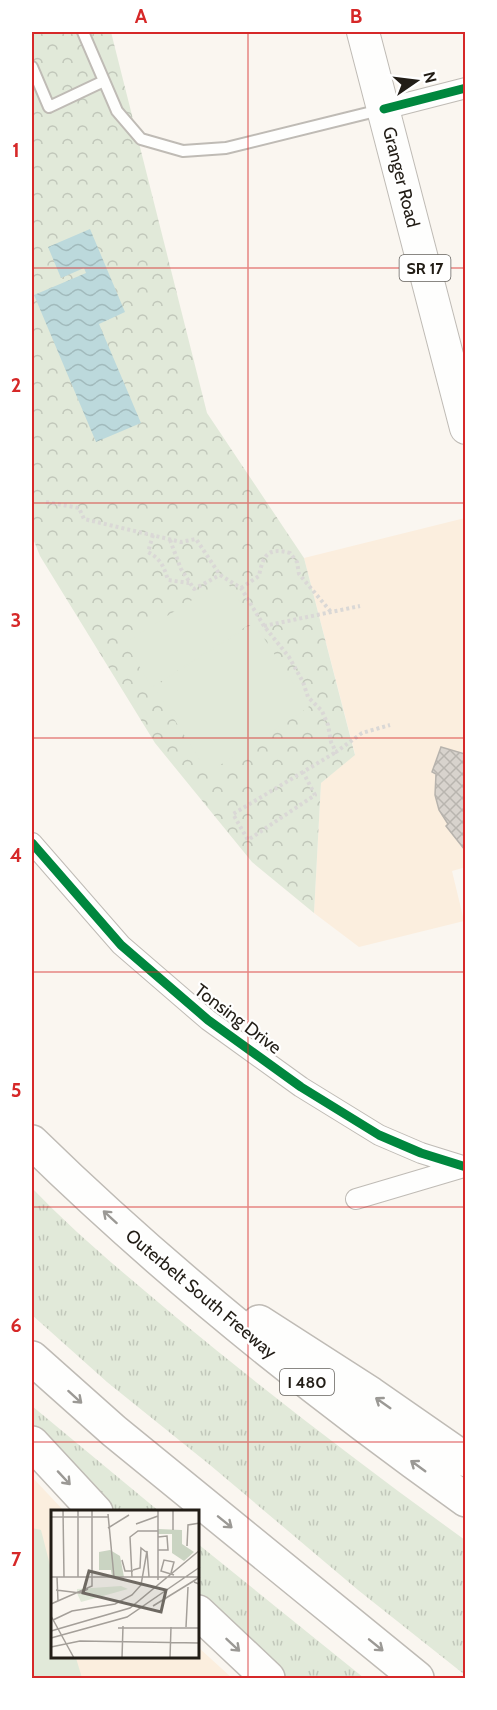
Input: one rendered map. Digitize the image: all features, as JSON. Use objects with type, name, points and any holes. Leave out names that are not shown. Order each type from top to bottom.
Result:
[{"type":"highway","name":"Outerbelt South Freeway","points":[[32,1142],[153,1256],[283,1364],[465,1500]]},
{"type":"highway","points":[[153,1256],[303,1349],[465,1460]]},
{"type":"highway","points":[[32,1358],[114,1431],[417,1678]]},
{"type":"highway","points":[[32,1443],[94,1510]]},
{"type":"highway","points":[[200,1614],[268,1678]]},
{"type":"main road","name":"Granger Road","points":[[363,32],[465,428]]},
{"type":"street","points":[[384,109],[465,88]]},
{"type":"street","name":"Tonsing Drive","points":[[32,843],[38,861],[121,945],[208,1020],[301,1087],[379,1135],[421,1153],[465,1167]]},
{"type":"street","points":[[356,1198],[465,1167]]},
{"type":"lane","points":[[83,32],[117,111],[141,139],[183,151],[226,148],[384,109]]},
{"type":"lane","points":[[32,67],[49,107],[104,81]]},
{"type":"path","points":[[46,502],[80,508],[84,519],[181,543],[196,539],[220,575],[241,588],[264,626],[289,657],[303,682],[308,697],[322,711],[336,752]]},
{"type":"path","points":[[153,536],[148,552],[156,556],[163,565],[168,580],[190,584]]},
{"type":"path","points":[[170,540],[181,569],[194,589],[220,575]]},
{"type":"path","points":[[241,588],[259,576],[264,557],[279,550],[290,553],[297,562],[299,574],[331,612]]},
{"type":"path","points":[[264,626],[360,606]]},
{"type":"path","points":[[303,772],[315,795],[248,840],[233,814],[336,752],[362,733],[390,725]]},
{"type":"shaded area","points":[[465,518],[466,867],[452,871],[464,921],[359,947],[314,913],[321,783],[355,754],[304,558]]},
{"type":"shaded area","points":[[32,1477],[63,1510],[51,1510],[51,1659],[200,1659],[200,1649],[232,1678],[32,1678]]},
{"type":"green space","points":[[32,32],[111,32],[207,413],[304,558],[355,755],[321,783],[314,913],[252,862],[155,743],[40,556],[32,536]]},
{"type":"green space","points":[[225,579],[253,622],[152,687],[125,643]]},
{"type":"green space","points":[[254,623],[309,707],[208,773],[154,687]]},
{"type":"green space","points":[[32,1188],[103,1255],[212,1347],[320,1432],[465,1540],[465,1675],[358,1590],[210,1465],[107,1382],[32,1315]]},
{"type":"green space","points":[[32,1406],[158,1510],[112,1510],[32,1424]]},
{"type":"green space","points":[[32,1528],[41,1530],[51,1569],[51,1659],[76,1659],[82,1678],[32,1678]]},
{"type":"green space","points":[[200,1546],[364,1678],[286,1678],[200,1596]]},
{"type":"water","points":[[90,229],[125,312],[99,324],[141,423],[96,442],[34,295],[86,273],[84,268],[61,278],[48,247]]},
{"type":"building","points":[[441,747],[465,754],[465,850],[446,826],[448,824],[439,810],[435,795],[436,774],[432,772]]},
{"type":"cycle path","points":[[384,109],[466,88]]},
{"type":"cycle path","points":[[32,843],[121,945],[208,1020],[301,1087],[379,1135],[421,1153],[466,1167]]}]
